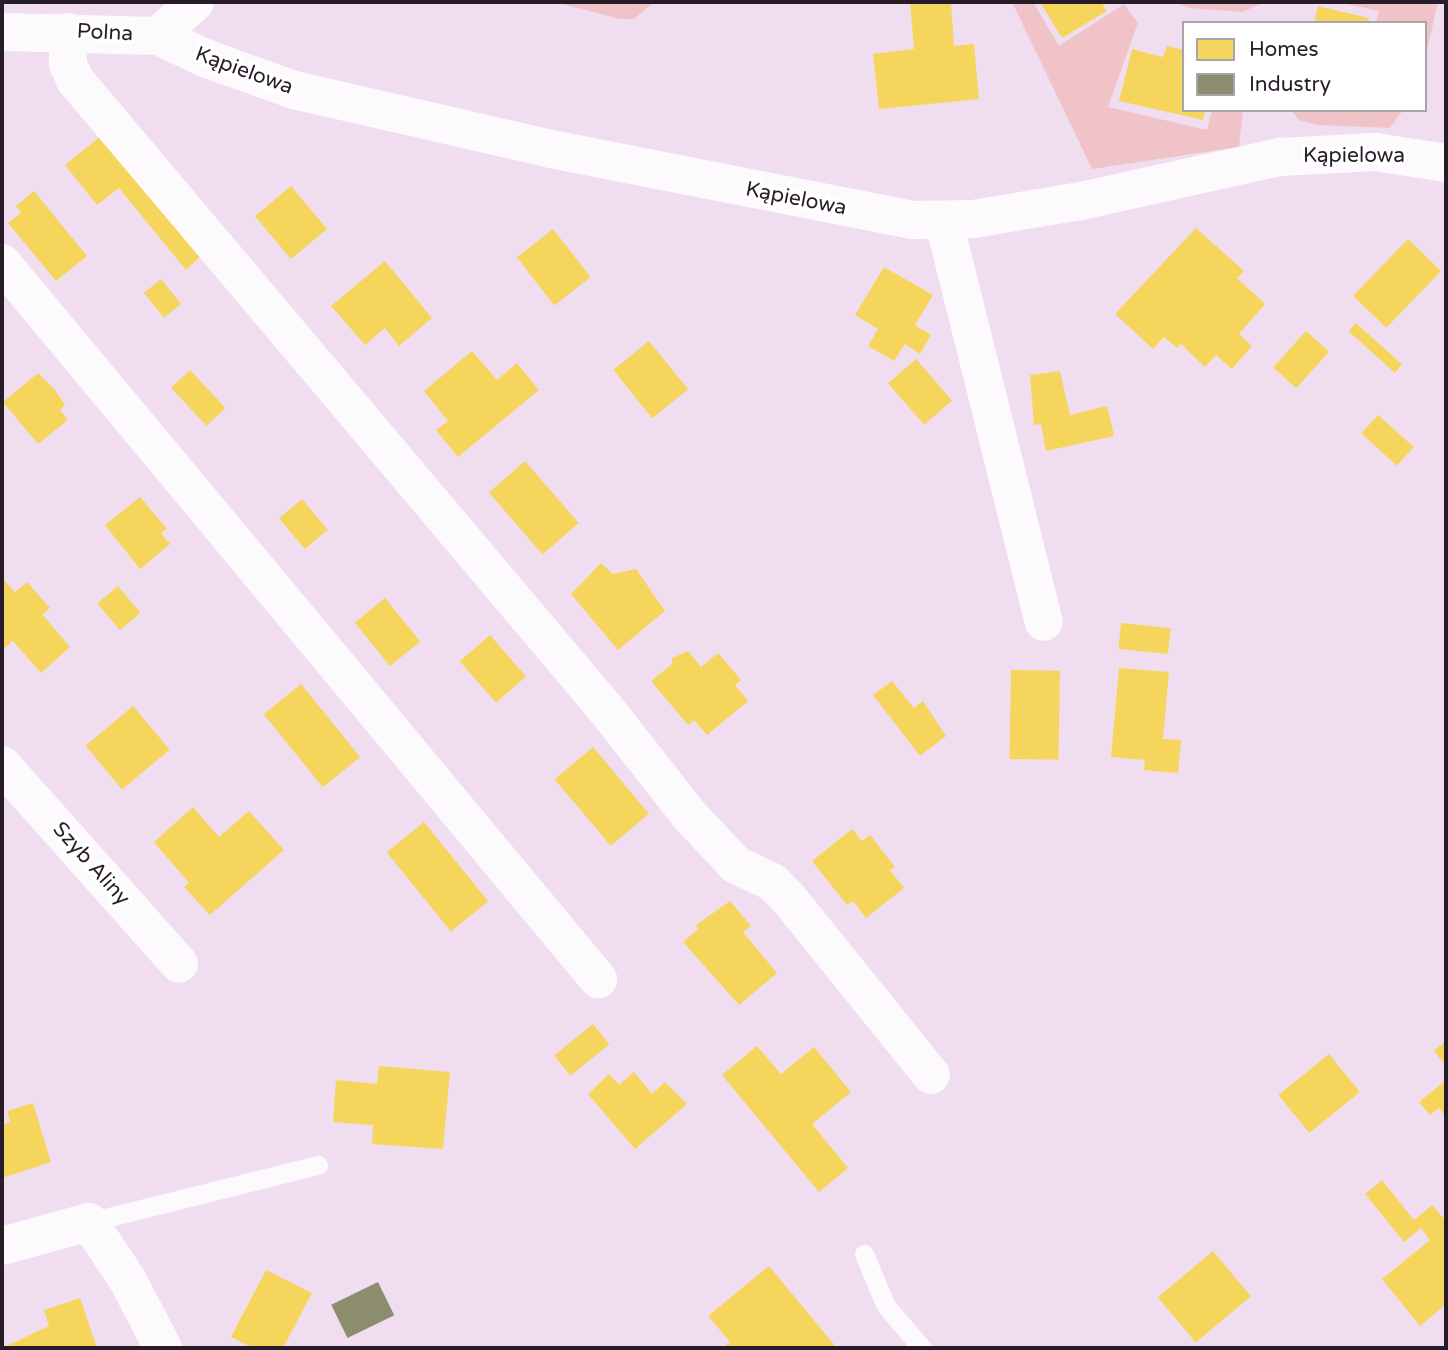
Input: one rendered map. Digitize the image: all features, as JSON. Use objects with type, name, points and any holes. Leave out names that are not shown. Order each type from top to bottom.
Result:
[{"type":"street","name":"Polna","points":[[2,32],[158,36],[195,2]]},
{"type":"street","points":[[68,32],[68,64],[75,80],[596,698],[682,807],[736,865],[772,882],[789,899],[931,1075]]},
{"type":"street","name":"Kąpielowa","points":[[158,36],[236,70],[352,104],[820,205],[944,222],[1081,201],[1280,157],[1375,152],[1446,163]]},
{"type":"street","points":[[944,222],[1044,622]]},
{"type":"street","points":[[2,263],[598,979]]},
{"type":"street","name":"Szyb Aliny","points":[[2,765],[179,964]]},
{"type":"street","points":[[2,1246],[89,1222],[127,1279],[163,1348]]},
{"type":"lane","points":[[89,1222],[318,1165]]},
{"type":"lane","points":[[864,1254],[886,1306],[922,1348]]},
{"type":"shaded area","points":[[554,2],[667,2],[652,4],[634,19],[620,19]]},
{"type":"shaded area","points":[[1012,2],[1033,2],[1059,46],[1124,4],[1138,23],[1108,107],[1207,130],[1212,112],[1243,112],[1239,147],[1092,169]]},
{"type":"shaded area","points":[[1174,2],[1265,2],[1242,12],[1189,8]]},
{"type":"shaded area","points":[[1338,2],[1438,2],[1427,50],[1427,21],[1376,21],[1379,11]]},
{"type":"shaded area","points":[[1293,112],[1402,112],[1390,128],[1318,125],[1299,120]]},
{"type":"building: Homes","points":[[910,2],[951,2],[954,46],[974,44],[979,99],[879,109],[873,54],[914,49]]},
{"type":"building: Homes","points":[[1040,2],[1101,2],[1107,11],[1062,38]]},
{"type":"building: Homes","points":[[1318,6],[1369,18],[1368,21],[1314,21]]},
{"type":"building: Homes","points":[[1167,46],[1182,50],[1182,112],[1205,112],[1203,120],[1119,101],[1132,49],[1163,57]]},
{"type":"building: Homes","points":[[102,135],[201,256],[186,270],[119,188],[97,205],[65,165]]},
{"type":"building: Homes","points":[[291,186],[327,229],[291,259],[255,216]]},
{"type":"building: Homes","points":[[34,191],[87,256],[56,281],[8,223],[21,213],[16,206]]},
{"type":"building: Homes","points":[[1196,228],[1244,271],[1237,278],[1265,304],[1239,334],[1252,346],[1232,369],[1216,355],[1205,367],[1181,344],[1177,348],[1164,337],[1153,349],[1115,314]]},
{"type":"building: Homes","points":[[553,229],[591,277],[554,305],[517,257]]},
{"type":"building: Homes","points":[[1408,239],[1441,271],[1386,328],[1353,296]]},
{"type":"building: Homes","points":[[385,261],[432,318],[399,346],[385,328],[365,345],[331,306]]},
{"type":"building: Homes","points":[[884,267],[933,295],[915,325],[931,335],[920,354],[905,344],[894,361],[868,346],[878,329],[855,315]]},
{"type":"building: Homes","points":[[161,279],[181,304],[164,318],[144,293]]},
{"type":"building: Homes","points":[[1356,323],[1402,364],[1395,373],[1349,331]]},
{"type":"building: Homes","points":[[1306,331],[1329,352],[1296,388],[1273,367]]},
{"type":"building: Homes","points":[[649,341],[688,389],[652,418],[613,370]]},
{"type":"building: Homes","points":[[472,351],[497,380],[517,363],[539,390],[458,457],[436,430],[448,421],[424,391]]},
{"type":"building: Homes","points":[[916,359],[952,401],[924,425],[888,383]]},
{"type":"building: Homes","points":[[190,370],[225,408],[206,426],[171,388]]},
{"type":"building: Homes","points":[[1060,371],[1070,415],[1107,406],[1114,436],[1046,451],[1041,424],[1034,425],[1030,375]]},
{"type":"building: Homes","points":[[38,373],[65,405],[60,410],[68,420],[38,444],[3,402]]},
{"type":"building: Homes","points":[[1378,415],[1414,447],[1397,466],[1361,434]]},
{"type":"building: Homes","points":[[525,461],[579,523],[543,554],[489,492]]},
{"type":"building: Homes","points":[[140,497],[167,529],[161,533],[170,544],[140,569],[105,525]]},
{"type":"building: Homes","points":[[302,499],[328,530],[305,549],[279,518]]},
{"type":"building: Homes","points":[[601,563],[613,574],[636,569],[665,611],[618,650],[571,594]]},
{"type":"building: Homes","points":[[2,578],[15,592],[27,582],[50,608],[42,614],[70,647],[41,673],[13,641],[2,650]]},
{"type":"building: Homes","points":[[118,586],[140,613],[120,630],[97,603]]},
{"type":"building: Homes","points":[[385,598],[420,642],[390,666],[355,623]]},
{"type":"building: Homes","points":[[1121,623],[1171,628],[1168,654],[1118,649]]},
{"type":"building: Homes","points":[[490,635],[526,677],[496,703],[460,661]]},
{"type":"building: Homes","points":[[688,651],[701,667],[718,653],[741,680],[735,685],[748,701],[707,735],[694,720],[688,725],[651,681],[672,664],[672,658]]},
{"type":"building: Homes","points":[[1119,668],[1169,672],[1163,739],[1181,740],[1178,773],[1144,770],[1145,760],[1111,757]]},
{"type":"building: Homes","points":[[1011,670],[1060,671],[1058,760],[1009,759]]},
{"type":"building: Homes","points":[[892,681],[914,708],[923,701],[946,736],[920,756],[873,695]]},
{"type":"building: Homes","points":[[301,684],[360,757],[323,787],[264,714]]},
{"type":"building: Homes","points":[[133,706],[170,750],[122,790],[86,746]]},
{"type":"building: Homes","points":[[593,747],[649,814],[611,846],[555,779]]},
{"type":"building: Homes","points":[[193,807],[219,837],[249,811],[284,850],[210,915],[184,887],[189,883],[154,842]]},
{"type":"building: Homes","points":[[424,822],[488,901],[451,931],[387,852]]},
{"type":"building: Homes","points":[[852,829],[862,841],[870,835],[895,867],[890,870],[904,888],[866,918],[853,901],[847,905],[812,861]]},
{"type":"building: Homes","points":[[730,901],[751,926],[743,932],[777,973],[739,1005],[683,942],[698,929],[696,925]]},
{"type":"building: Homes","points":[[593,1024],[609,1044],[571,1076],[554,1055]]},
{"type":"building: Homes","points":[[1446,1041],[1446,1066],[1434,1051]]},
{"type":"building: Homes","points":[[757,1046],[781,1074],[814,1047],[851,1092],[812,1124],[848,1168],[819,1192],[722,1075]]},
{"type":"building: Homes","points":[[1329,1054],[1360,1092],[1309,1133],[1278,1095]]},
{"type":"building: Homes","points":[[379,1066],[450,1072],[443,1149],[372,1144],[373,1125],[333,1122],[336,1080],[377,1084]]},
{"type":"building: Homes","points":[[634,1072],[652,1094],[665,1082],[687,1104],[635,1149],[588,1094],[609,1074],[619,1085]]},
{"type":"building: Homes","points":[[1446,1080],[1446,1117],[1439,1108],[1430,1115],[1419,1102]]},
{"type":"building: Homes","points":[[33,1103],[51,1162],[2,1178],[2,1125],[10,1122],[7,1111]]},
{"type":"building: Homes","points":[[1382,1180],[1414,1220],[1432,1205],[1446,1221],[1446,1304],[1420,1326],[1382,1279],[1430,1240],[1421,1228],[1404,1242],[1365,1194]]},
{"type":"building: Homes","points":[[1213,1251],[1251,1296],[1196,1342],[1158,1297]]},
{"type":"building: Homes","points":[[769,1266],[837,1348],[723,1348],[730,1342],[708,1316]]},
{"type":"building: Homes","points":[[266,1270],[312,1293],[283,1348],[253,1348],[231,1337]]},
{"type":"building: Homes","points":[[80,1298],[97,1348],[2,1348],[49,1326],[44,1310]]},
{"type":"building: Industry","points":[[378,1282],[394,1315],[347,1338],[331,1305]]}]
